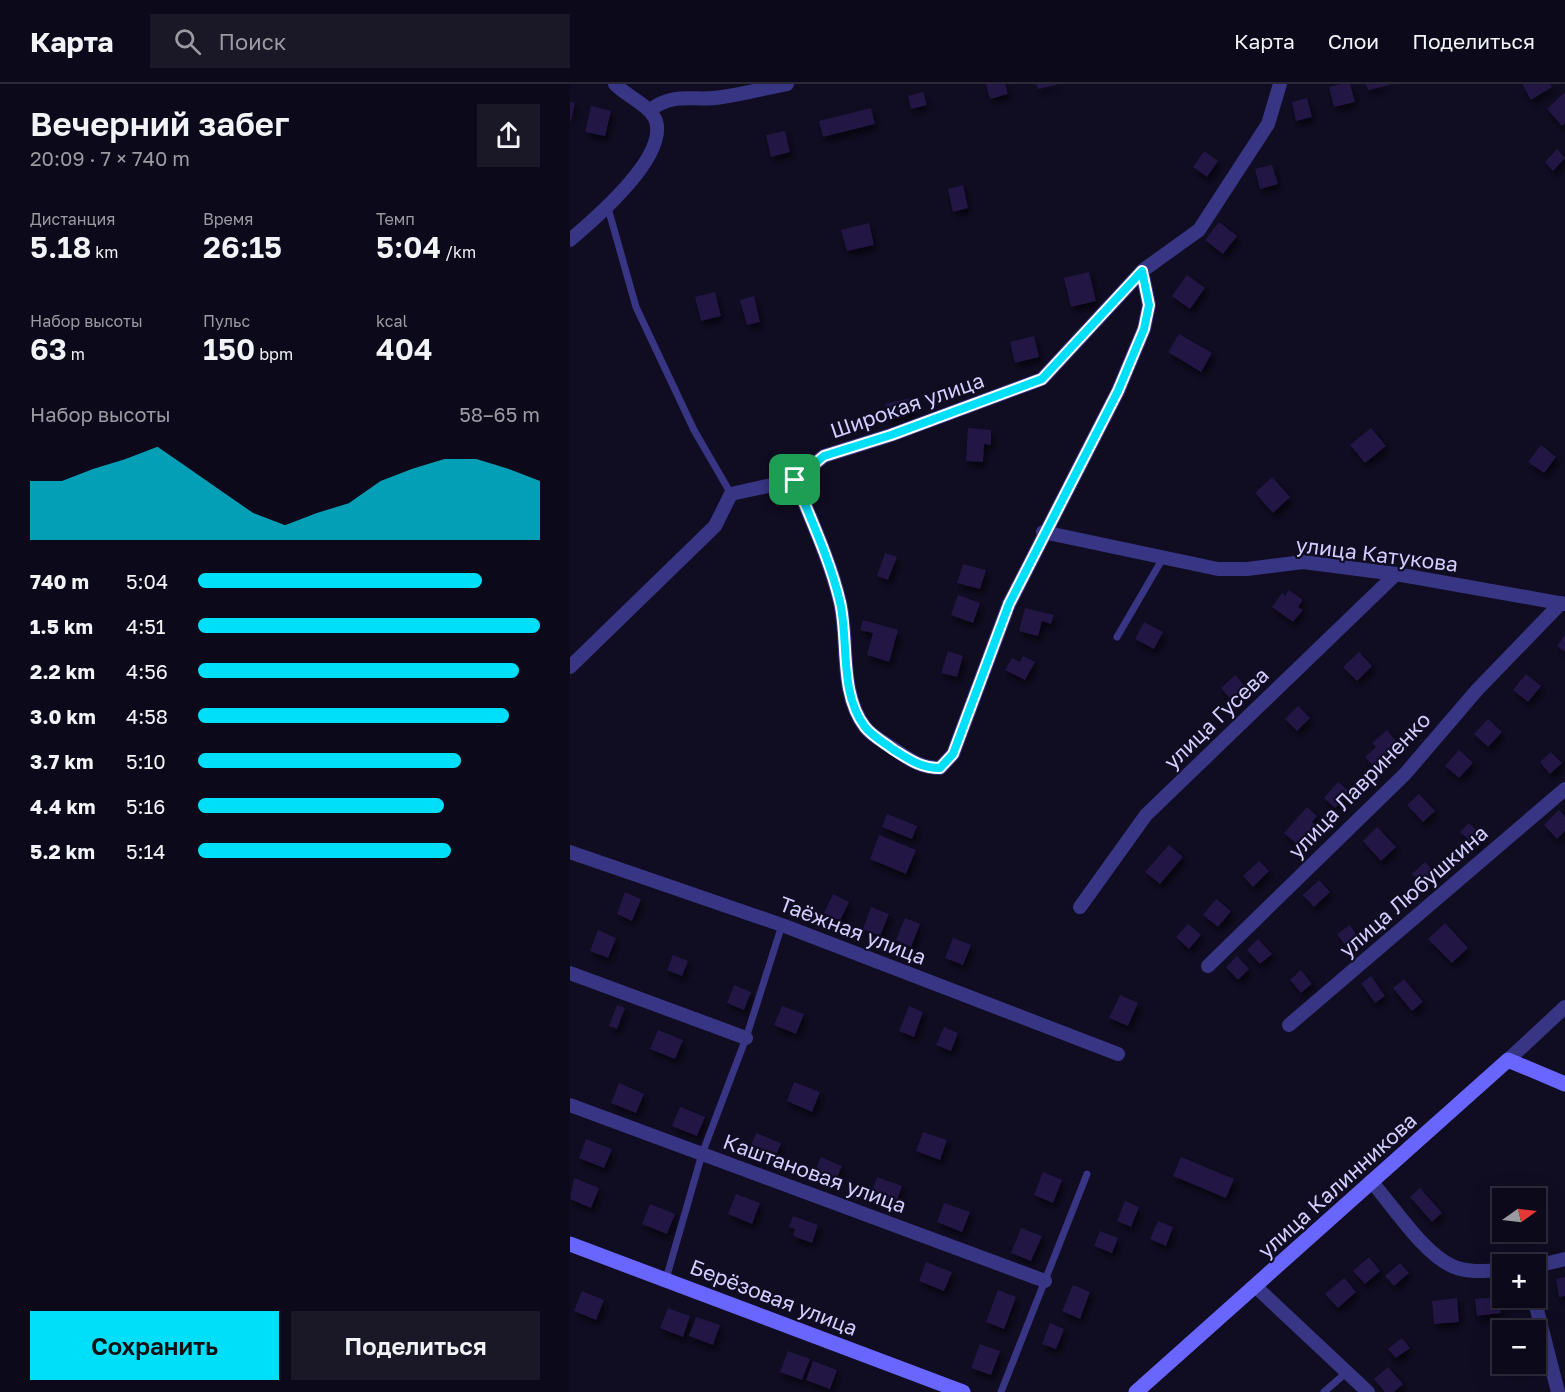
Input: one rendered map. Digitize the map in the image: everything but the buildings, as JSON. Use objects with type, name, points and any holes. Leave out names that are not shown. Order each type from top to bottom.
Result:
[{"type":"main road","points":[[1508,1060],[1565,1084]]},
{"type":"main road","name":"улица Калинникова","points":[[1136,1392],[1508,1060]]},
{"type":"main road","name":"Берёзовая улица","points":[[570,1244],[963,1392]]},
{"type":"street","points":[[570,240],[608,208],[656,144],[655,120],[650,110],[625,95],[615,84]]},
{"type":"street","points":[[650,110],[662,102],[686,97],[719,98],[788,84]]},
{"type":"street","name":"Широкая улица","points":[[795,480],[824,456],[891,435],[1042,379],[1142,271],[1199,230],[1268,123],[1280,84]]},
{"type":"street","points":[[570,667],[715,526],[731,494],[795,480],[832,573],[840,604],[850,692],[865,728],[924,768],[940,768],[953,754],[1009,604],[1043,532],[1118,391],[1144,329],[1149,305],[1142,271]]},
{"type":"street","name":"улица Катукова","points":[[1043,532],[1218,569],[1247,569],[1303,562],[1396,574],[1563,603]]},
{"type":"street","name":"улица Гусева","points":[[1080,907],[1146,814],[1396,574]]},
{"type":"street","name":"улица Лавриненко","points":[[1208,966],[1405,774],[1477,690],[1563,603]]},
{"type":"street","name":"улица Любушкина","points":[[1289,1025],[1565,789]]},
{"type":"street","name":"Таёжная улица","points":[[570,852],[782,925],[1118,1054]]},
{"type":"street","points":[[570,973],[746,1038]]},
{"type":"street","name":"улица Калинникова","points":[[1508,1060],[1565,1007]]},
{"type":"street","name":"Каштановая улица","points":[[570,1105],[1045,1281]]},
{"type":"street","points":[[1371,1182],[1433,1254],[1453,1267],[1492,1270]]},
{"type":"street","points":[[1546,1264],[1565,1259]]},
{"type":"street","points":[[1255,1286],[1368,1392]]},
{"type":"street","points":[[1537,1308],[1558,1392]]},
{"type":"lane","points":[[608,208],[636,307],[694,430],[731,494]]},
{"type":"lane","points":[[1117,637],[1163,558]]},
{"type":"lane","points":[[666,1279],[702,1154],[746,1038],[782,925]]},
{"type":"lane","points":[[1001,1392],[1087,1174]]},
{"type":"lane","points":[[1324,1392],[1348,1371]]},
{"type":"route","points":[[1142,271],[1149,305],[1144,329],[1118,391],[1043,532],[1009,604],[953,754],[940,768],[924,768],[865,728],[850,692],[840,604],[832,573],[795,480],[824,456],[891,435],[1042,379],[1142,271]]}]
